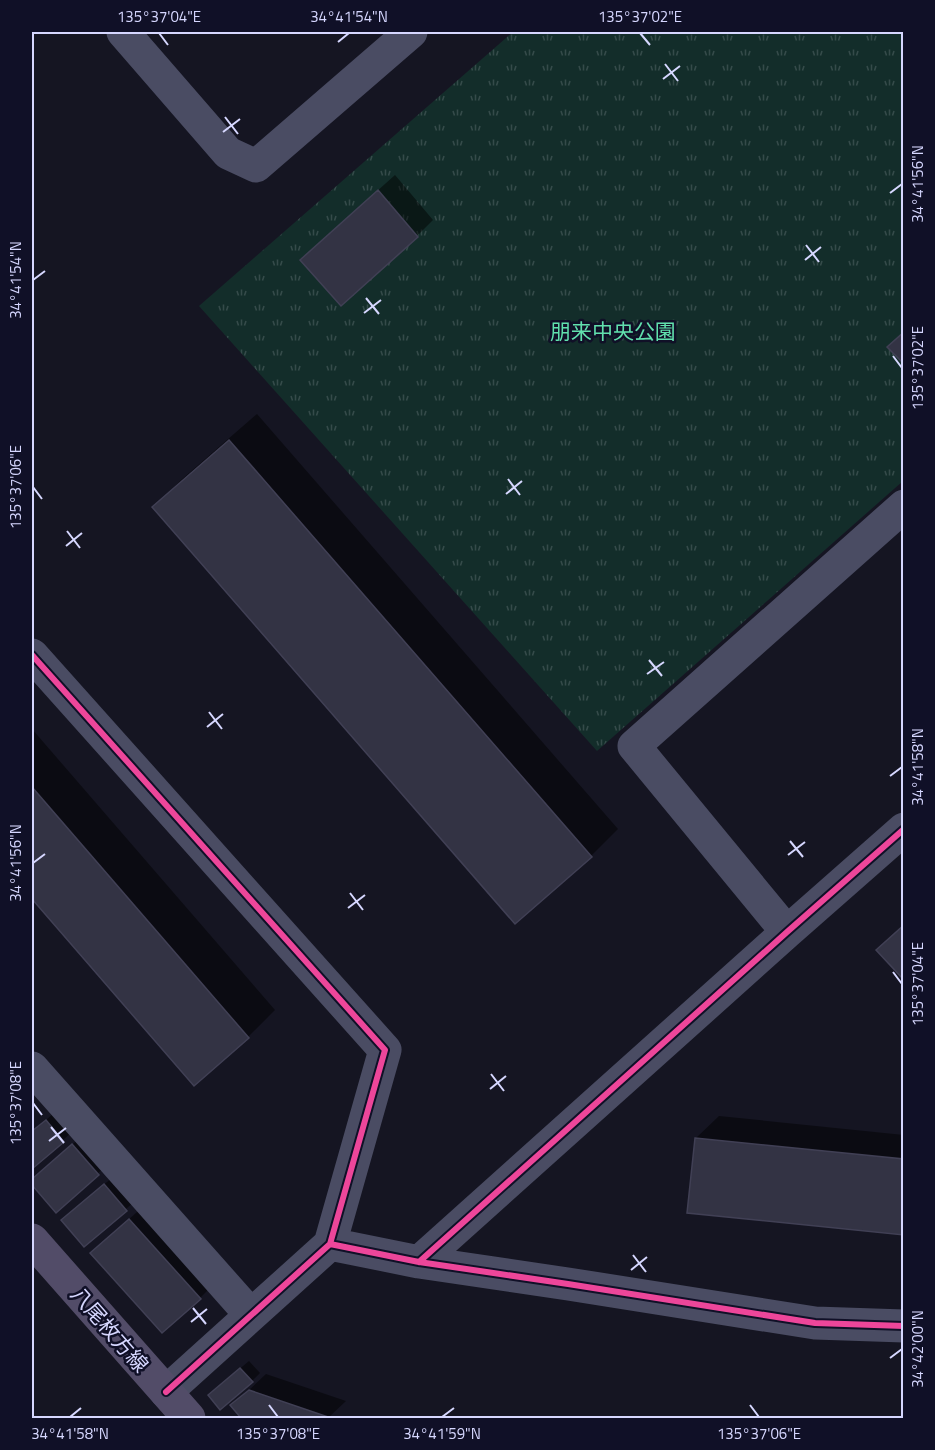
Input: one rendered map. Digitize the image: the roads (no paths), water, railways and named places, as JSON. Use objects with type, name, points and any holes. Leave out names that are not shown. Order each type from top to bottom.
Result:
[{"type":"main road","name":"八尾枚方線","points":[[32,1240],[189,1419]]},
{"type":"street","points":[[123,32],[228,153],[256,166],[411,32]]},
{"type":"street","points":[[787,932],[634,746],[903,506]]},
{"type":"street","points":[[32,655],[386,1050],[330,1244],[166,1392]]},
{"type":"street","points":[[419,1262],[903,829]]},
{"type":"street","points":[[32,1068],[251,1315]]},
{"type":"street","points":[[330,1244],[419,1262],[815,1323],[903,1326]]},
{"type":"park label","name":"朋来中央公園","points":[[613,331]]}]
